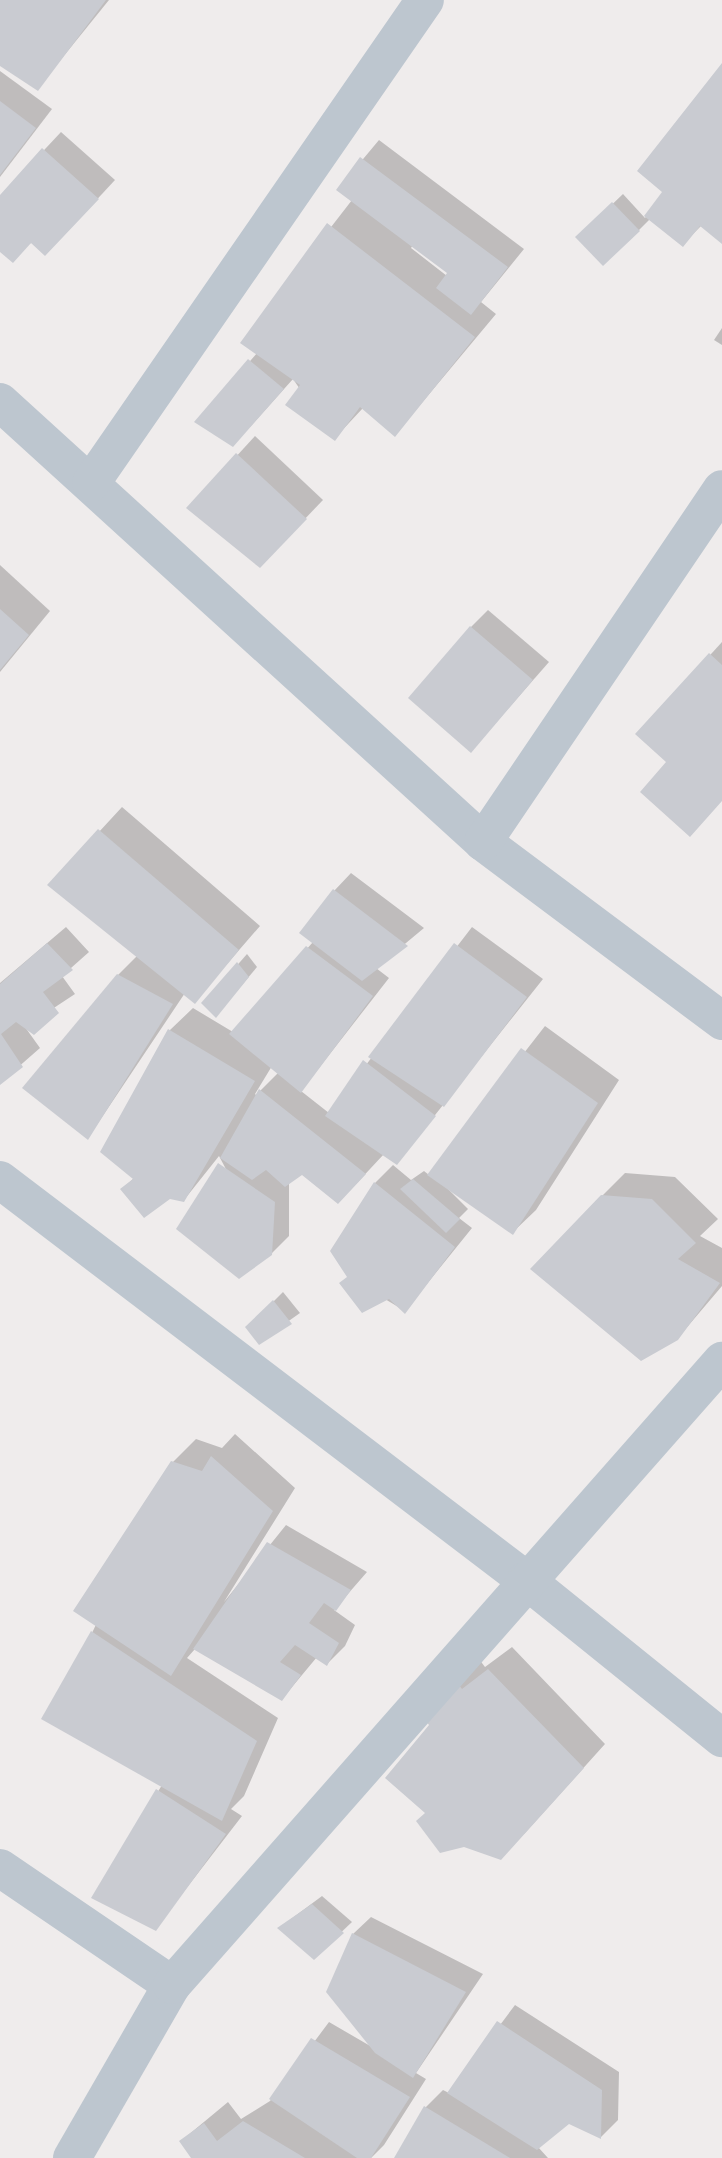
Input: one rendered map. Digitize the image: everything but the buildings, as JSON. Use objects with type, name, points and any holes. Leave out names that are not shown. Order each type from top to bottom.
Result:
[{"type":"street","points":[[91,483],[425,0]]},
{"type":"street","points":[[0,402],[483,842],[722,1021]]},
{"type":"street","points":[[483,842],[722,489]]},
{"type":"street","points":[[0,1180],[526,1580],[722,1738]]},
{"type":"street","points":[[72,2158],[172,1985],[526,1580],[722,1361]]},
{"type":"street","points":[[0,1868],[172,1985]]}]
